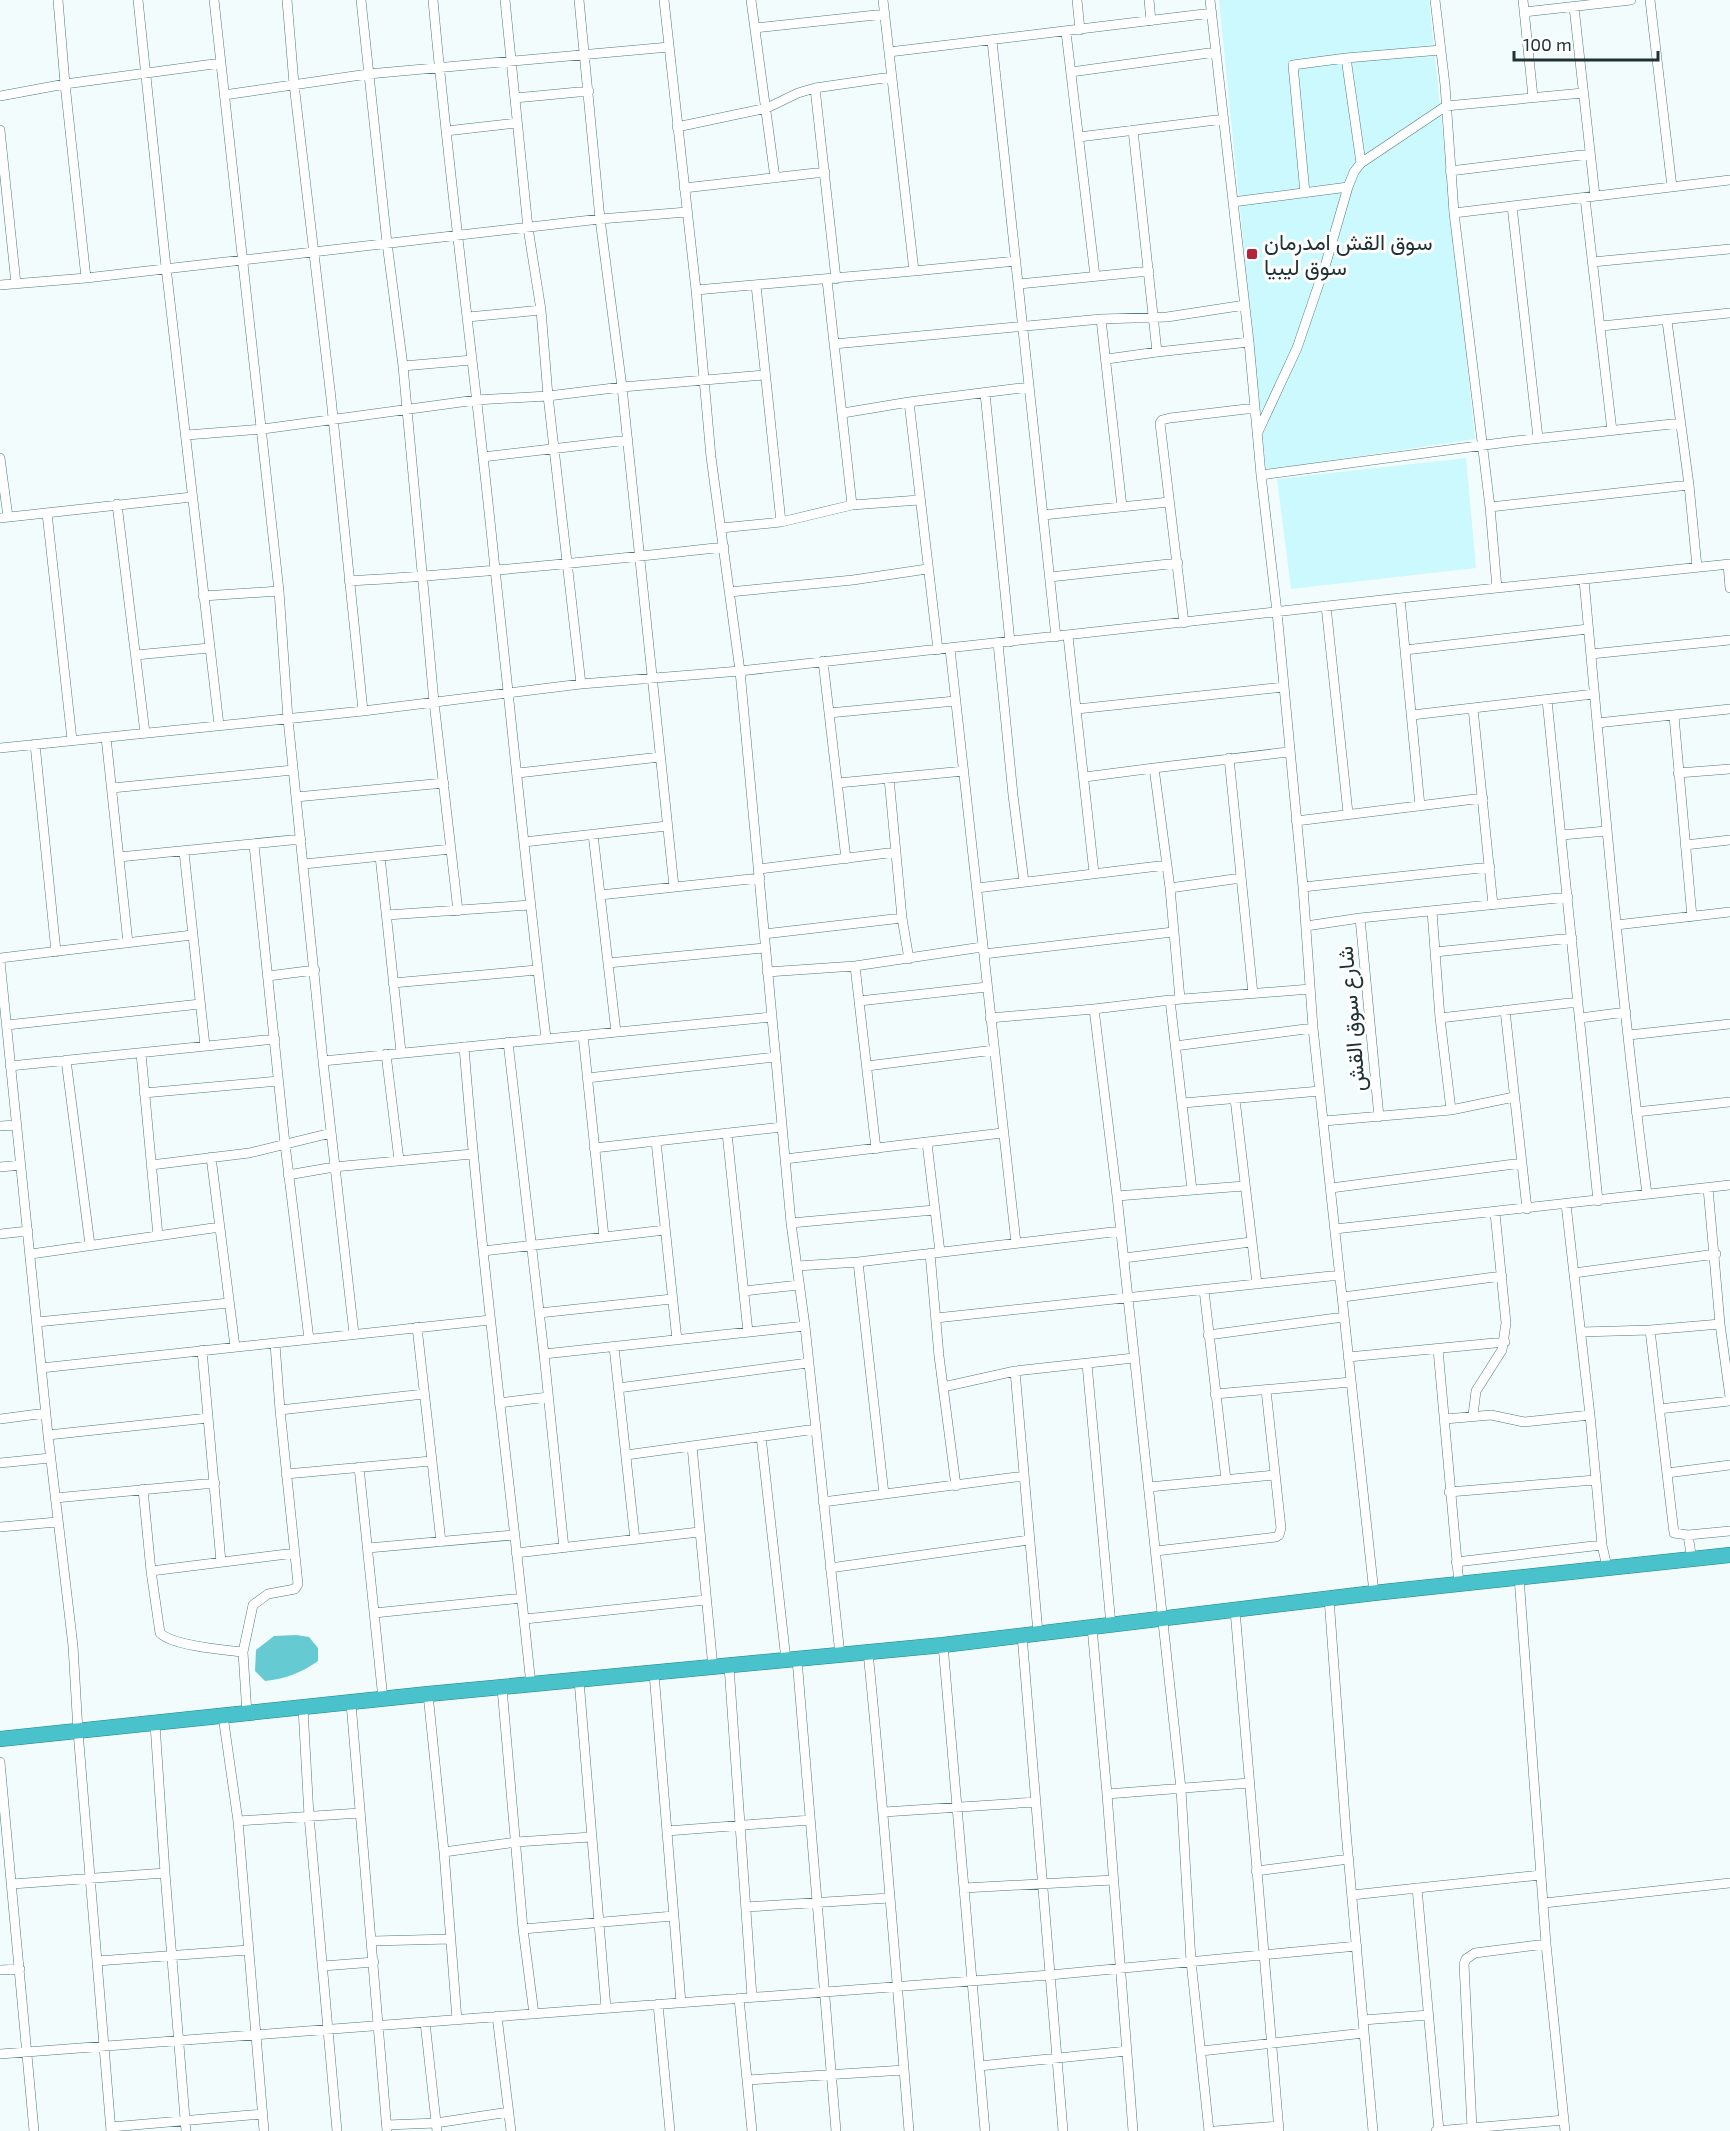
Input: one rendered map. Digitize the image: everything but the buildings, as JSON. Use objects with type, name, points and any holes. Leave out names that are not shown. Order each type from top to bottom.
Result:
[{"type":"highway","points":[[0,1739],[382,1699],[943,1645],[1329,1598],[1730,1555]]},
{"type":"street","points":[[58,0],[86,278]]},
{"type":"street","points":[[138,0],[166,267],[219,725]]},
{"type":"street","points":[[214,0],[263,429],[293,770],[302,839],[334,1167],[354,1334]]},
{"type":"street","points":[[287,0],[294,84],[334,420],[363,711]]},
{"type":"street","points":[[361,0],[387,243],[403,366],[434,702],[458,910]]},
{"type":"street","points":[[433,0],[546,1038]]},
{"type":"street","points":[[505,0],[528,228],[541,310],[548,396],[581,684]]},
{"type":"street","points":[[579,0],[600,219],[641,556],[674,887]]},
{"type":"street","points":[[664,0],[696,290],[702,380],[740,671],[791,1223],[805,1326],[840,1655]]},
{"type":"street","points":[[751,0],[775,178]]},
{"type":"street","points":[[883,0],[914,271]]},
{"type":"street","points":[[1077,0],[1080,30]]},
{"type":"street","points":[[1149,0],[1151,21]]},
{"type":"street","points":[[1210,0],[1277,612],[1320,1091],[1374,1593]]},
{"type":"street","points":[[1435,0],[1454,213],[1490,507],[1497,588]]},
{"type":"street","points":[[1522,0],[1533,97]]},
{"type":"street","points":[[1524,12],[1631,0]]},
{"type":"street","points":[[1650,0],[1672,187]]},
{"type":"street","points":[[1574,8],[1590,154],[1592,262],[1612,431]]},
{"type":"street","points":[[889,52],[1212,13]]},
{"type":"street","points":[[755,28],[885,14]]},
{"type":"street","points":[[1066,32],[1095,276]]},
{"type":"street","points":[[992,41],[1056,637]]},
{"type":"street","points":[[224,95],[369,74],[669,47]]},
{"type":"street","points":[[1305,193],[1293,65],[1441,50]]},
{"type":"street","points":[[1071,72],[1216,52]]},
{"type":"street","points":[[1346,58],[1360,163]]},
{"type":"street","points":[[0,96],[65,84],[221,63]]},
{"type":"street","points":[[677,127],[767,108],[798,93],[815,88],[891,77]]},
{"type":"street","points":[[815,88],[825,172],[834,344],[852,505]]},
{"type":"street","points":[[515,98],[589,91]]},
{"type":"street","points":[[1257,434],[1286,373],[1310,312],[1348,187],[1360,163],[1446,106],[1583,93]]},
{"type":"street","points":[[1079,137],[1224,119]]},
{"type":"street","points":[[446,131],[517,123]]},
{"type":"street","points":[[0,130],[16,284]]},
{"type":"street","points":[[1133,130],[1157,352]]},
{"type":"street","points":[[1450,171],[1590,154]]},
{"type":"street","points":[[684,188],[825,172]]},
{"type":"street","points":[[1454,213],[1730,180]]},
{"type":"street","points":[[1233,202],[1348,187]]},
{"type":"street","points":[[1512,206],[1538,438]]},
{"type":"street","points":[[0,285],[86,278],[166,267],[600,219],[687,212]]},
{"type":"street","points":[[1592,262],[1730,249]]},
{"type":"street","points":[[696,290],[831,280],[1016,261]]},
{"type":"street","points":[[1019,284],[1149,271]]},
{"type":"street","points":[[756,285],[781,522]]},
{"type":"street","points":[[834,344],[1101,319],[1154,318],[1245,305]]},
{"type":"street","points":[[468,317],[541,310]]},
{"type":"street","points":[[1601,326],[1730,313]]},
{"type":"street","points":[[1101,319],[1122,507]]},
{"type":"street","points":[[1667,321],[1689,485],[1697,567]]},
{"type":"street","points":[[1107,359],[1249,342]]},
{"type":"street","points":[[403,366],[472,360]]},
{"type":"street","points":[[187,435],[263,429],[476,400],[548,396],[622,387],[765,375]]},
{"type":"street","points":[[843,413],[1029,387]]},
{"type":"street","points":[[985,393],[1010,642]]},
{"type":"street","points":[[909,402],[938,650]]},
{"type":"street","points":[[1184,623],[1160,422],[1170,418],[1255,408]]},
{"type":"street","points":[[1261,475],[1538,438],[1681,423]]},
{"type":"street","points":[[483,457],[628,440]]},
{"type":"street","points":[[0,458],[4,518],[192,496]]},
{"type":"street","points":[[1490,507],[1689,485]]},
{"type":"street","points":[[721,528],[781,522],[852,505],[919,500]]},
{"type":"street","points":[[1043,515],[1169,502]]},
{"type":"street","points":[[117,504],[145,733]]},
{"type":"street","points":[[47,513],[72,740]]},
{"type":"street","points":[[350,581],[568,564],[724,547]]},
{"type":"street","points":[[1050,577],[1178,563]]},
{"type":"street","points":[[0,748],[363,711],[581,684],[740,671],[998,644],[1326,606],[1729,564],[1730,588]]},
{"type":"street","points":[[729,592],[853,580],[927,569]]},
{"type":"street","points":[[1584,580],[1606,831],[1647,1194]]},
{"type":"street","points":[[203,596],[279,591]]},
{"type":"street","points":[[1400,598],[1420,806]]},
{"type":"street","points":[[1326,606],[1348,813]]},
{"type":"street","points":[[1405,650],[1588,629]]},
{"type":"street","points":[[1068,636],[1094,873]]},
{"type":"street","points":[[1591,654],[1730,640]]},
{"type":"street","points":[[998,644],[1024,882]]},
{"type":"street","points":[[136,655],[209,648]]},
{"type":"street","points":[[950,649],[1016,1243]]},
{"type":"street","points":[[823,661],[846,859]]},
{"type":"street","points":[[1077,709],[1284,687]]},
{"type":"street","points":[[1412,715],[1594,694]]},
{"type":"street","points":[[1547,700],[1598,1201]]},
{"type":"street","points":[[829,713],[956,701]]},
{"type":"street","points":[[1473,708],[1493,905]]},
{"type":"street","points":[[1597,723],[1730,709]]},
{"type":"street","points":[[1674,716],[1692,917]]},
{"type":"street","points":[[106,737],[128,943]]},
{"type":"street","points":[[35,744],[56,952]]},
{"type":"street","points":[[1085,777],[1288,752]]},
{"type":"street","points":[[518,773],[660,758]]},
{"type":"street","points":[[1230,758],[1253,994]]},
{"type":"street","points":[[1154,768],[1170,888],[1175,1046],[1192,1190]]},
{"type":"street","points":[[1678,773],[1730,769]]},
{"type":"street","points":[[111,788],[293,770]]},
{"type":"street","points":[[838,783],[964,771]]},
{"type":"street","points":[[889,778],[902,918],[909,958]]},
{"type":"street","points":[[296,797],[444,783]]},
{"type":"street","points":[[1296,821],[1483,798]]},
{"type":"street","points":[[524,842],[667,826]]},
{"type":"street","points":[[1562,835],[1606,831]]},
{"type":"street","points":[[593,834],[616,1032]]},
{"type":"street","points":[[119,857],[302,839]]},
{"type":"street","points":[[1684,845],[1730,840]]},
{"type":"street","points":[[254,845],[288,1175],[309,1339]]},
{"type":"street","points":[[304,864],[452,849]]},
{"type":"street","points":[[184,852],[205,1047]]},
{"type":"street","points":[[600,896],[674,887],[896,852]]},
{"type":"street","points":[[380,856],[400,1053]]},
{"type":"street","points":[[977,888],[1167,866]]},
{"type":"street","points":[[1303,887],[1490,867]]},
{"type":"street","points":[[1170,888],[1241,879]]},
{"type":"street","points":[[1306,926],[1360,918],[1568,897]]},
{"type":"street","points":[[387,915],[530,905]]},
{"type":"street","points":[[1432,911],[1440,1018],[1451,1110]]},
{"type":"street","points":[[1616,926],[1730,912]]},
{"type":"street","points":[[764,934],[902,918]]},
{"type":"street","name":"شارع سوق القش","points":[[1360,918],[1378,1117]]},
{"type":"street","points":[[767,972],[855,966],[983,950],[1173,932]]},
{"type":"street","points":[[192,935],[0,960],[50,1458],[73,1646],[111,2129],[263,2114]]},
{"type":"street","points":[[1435,952],[1572,938]]},
{"type":"street","points":[[608,963],[765,948]]},
{"type":"street","points":[[855,966],[876,1149]]},
{"type":"street","points":[[268,976],[315,970]]},
{"type":"street","points":[[393,983],[537,970]]},
{"type":"street","points":[[859,1000],[987,987]]},
{"type":"street","points":[[990,1018],[1310,989]]},
{"type":"street","points":[[1440,1018],[1578,1002]]},
{"type":"street","points":[[7,1025],[200,1004]]},
{"type":"street","points":[[1094,1009],[1121,1230],[1181,1789],[1191,1961],[1209,2131]]},
{"type":"street","points":[[1505,1010],[1527,1209]]},
{"type":"street","points":[[1580,1018],[1626,1012]]},
{"type":"street","points":[[323,1061],[771,1017]]},
{"type":"street","points":[[1629,1035],[1730,1024]]},
{"type":"street","points":[[1175,1046],[1314,1028]]},
{"type":"street","points":[[583,1035],[603,1237]]},
{"type":"street","points":[[10,1066],[275,1039]]},
{"type":"street","points":[[508,1042],[564,1548]]},
{"type":"street","points":[[464,1047],[472,1154],[531,1685]]},
{"type":"street","points":[[867,1066],[994,1050]]},
{"type":"street","points":[[141,1053],[158,1236]]},
{"type":"street","points":[[386,1054],[399,1160]]},
{"type":"street","points":[[587,1078],[775,1057]]},
{"type":"street","points":[[66,1060],[90,1245]]},
{"type":"street","points":[[144,1093],[278,1081]]},
{"type":"street","points":[[1183,1103],[1320,1091]]},
{"type":"street","points":[[1324,1121],[1451,1110],[1514,1097]]},
{"type":"street","points":[[1235,1099],[1257,1284]]},
{"type":"street","points":[[1636,1112],[1730,1102]]},
{"type":"street","points":[[0,1126],[17,1125]]},
{"type":"street","points":[[594,1148],[782,1127]]},
{"type":"street","points":[[151,1165],[249,1153],[331,1133]]},
{"type":"street","points":[[727,1133],[748,1332]]},
{"type":"street","points":[[785,1159],[1002,1133]]},
{"type":"street","points":[[656,1141],[677,1340]]},
{"type":"street","points":[[927,1143],[934,1210],[936,1318],[956,1486]]},
{"type":"street","points":[[288,1175],[334,1167],[472,1154]]},
{"type":"street","points":[[211,1157],[235,1347]]},
{"type":"street","points":[[1331,1188],[1522,1163]]},
{"type":"street","points":[[0,1167],[21,1165]]},
{"type":"street","points":[[1335,1229],[1495,1213],[1730,1185]]},
{"type":"street","points":[[1117,1196],[1245,1186]]},
{"type":"street","points":[[1659,1409],[1730,1399],[1720,1324],[1716,1254],[1708,1188]]},
{"type":"street","points":[[1566,1204],[1602,1545],[1607,1567]]},
{"type":"street","points":[[791,1223],[934,1210]]},
{"type":"street","points":[[1473,1415],[1476,1391],[1505,1342],[1506,1323],[1495,1213]]},
{"type":"street","points":[[31,1254],[220,1227]]},
{"type":"street","points":[[483,1251],[665,1230]]},
{"type":"street","points":[[797,1266],[858,1262],[1121,1230]]},
{"type":"street","points":[[0,1234],[28,1231]]},
{"type":"street","points":[[1124,1258],[1251,1242]]},
{"type":"street","points":[[1574,1273],[1716,1254]]},
{"type":"street","points":[[858,1262],[884,1494]]},
{"type":"street","points":[[936,1318],[1340,1275]]},
{"type":"street","points":[[1343,1297],[1502,1276]]},
{"type":"street","points":[[744,1291],[799,1285]]},
{"type":"street","points":[[1204,1290],[1226,1480]]},
{"type":"street","points":[[539,1313],[672,1299]]},
{"type":"street","points":[[37,1322],[229,1303]]},
{"type":"street","points":[[1208,1335],[1344,1317]]},
{"type":"street","points":[[41,1368],[490,1320]]},
{"type":"street","points":[[1581,1332],[1650,1330],[1720,1324]]},
{"type":"street","points":[[544,1354],[805,1326]]},
{"type":"street","points":[[417,1327],[441,1542]]},
{"type":"street","points":[[1650,1330],[1674,1533],[1688,1535],[1730,1531]]},
{"type":"street","points":[[1348,1357],[1505,1342]]},
{"type":"street","points":[[247,1714],[243,1652],[254,1605],[268,1594],[297,1587],[279,1410],[275,1344]]},
{"type":"street","points":[[614,1347],[635,1540]]},
{"type":"street","points":[[1438,1349],[1459,1584]]},
{"type":"street","points":[[202,1350],[221,1562]]},
{"type":"street","points":[[943,1387],[1015,1371],[1134,1358]]},
{"type":"street","points":[[618,1388],[808,1363]]},
{"type":"street","points":[[1088,1364],[1112,1625]]},
{"type":"street","points":[[1015,1371],[1038,1633]]},
{"type":"street","points":[[1215,1394],[1351,1382]]},
{"type":"street","points":[[1156,1551],[1275,1538],[1279,1535],[1281,1528],[1266,1390]]},
{"type":"street","points":[[279,1410],[424,1394]]},
{"type":"street","points":[[499,1403],[548,1397]]},
{"type":"street","points":[[0,1419],[46,1413]]},
{"type":"street","points":[[1445,1419],[1491,1415],[1524,1422],[1590,1415]]},
{"type":"street","points":[[48,1435],[208,1418]]},
{"type":"street","points":[[626,1455],[816,1429]]},
{"type":"street","points":[[761,1436],[792,1660],[810,1820],[836,2131]]},
{"type":"street","points":[[692,1446],[712,1668]]},
{"type":"street","points":[[0,1463],[50,1458]]},
{"type":"street","points":[[286,1474],[431,1461]]},
{"type":"street","points":[[1667,1473],[1730,1465]]},
{"type":"street","points":[[359,1467],[382,1699]]},
{"type":"street","points":[[1149,1487],[1274,1475]]},
{"type":"street","points":[[823,1502],[1024,1476]]},
{"type":"street","points":[[1449,1492],[1595,1480]]},
{"type":"street","points":[[55,1498],[215,1483]]},
{"type":"street","points":[[143,1489],[158,1628],[163,1636],[204,1647],[243,1652]]},
{"type":"street","points":[[0,1527],[57,1522]]},
{"type":"street","points":[[516,1553],[699,1532]]},
{"type":"street","points":[[368,1548],[514,1535]]},
{"type":"street","points":[[1688,1535],[1692,1560]]},
{"type":"street","points":[[830,1568],[1029,1540]]},
{"type":"street","points":[[1456,1562],[1602,1545]]},
{"type":"street","points":[[151,1571],[295,1553]]},
{"type":"street","points":[[1519,1577],[1546,1944],[1565,2131]]},
{"type":"street","points":[[374,1613],[522,1598]]},
{"type":"street","points":[[1329,1598],[1373,2131]]},
{"type":"street","points":[[525,1619],[705,1600]]},
{"type":"street","points":[[1215,2131],[1279,2128],[1235,1610]]},
{"type":"street","points":[[1092,1627],[1134,2131]]},
{"type":"street","points":[[1022,1635],[1063,2131]]},
{"type":"street","points":[[943,1645],[985,2131]]},
{"type":"street","points":[[868,1652],[884,1812],[909,2131]]},
{"type":"street","points":[[729,1666],[752,1997]]},
{"type":"street","points":[[654,1673],[681,2002]]},
{"type":"street","points":[[579,1680],[606,2008]]},
{"type":"street","points":[[502,1688],[523,1929],[534,2014]]},
{"type":"street","points":[[428,1695],[444,1852],[457,2019]]},
{"type":"street","points":[[351,1703],[373,1941],[387,2128],[436,2127],[509,2112]]},
{"type":"street","points":[[303,1708],[309,1816],[337,2131]]},
{"type":"street","points":[[223,1716],[238,1821],[264,2131]]},
{"type":"street","points":[[155,1724],[186,2131]]},
{"type":"street","points":[[0,1761],[33,2131]]},
{"type":"street","points":[[1107,1794],[1249,1783]]},
{"type":"street","points":[[884,1812],[1036,1802]]},
{"type":"street","points":[[238,1821],[360,1813]]},
{"type":"street","points":[[667,1831],[810,1820]]},
{"type":"street","points":[[444,1852],[516,1842],[591,1837]]},
{"type":"street","points":[[1256,1871],[1349,1859]]},
{"type":"street","points":[[12,1884],[165,1873]]},
{"type":"street","points":[[1352,1895],[1541,1875]]},
{"type":"street","points":[[964,1888],[1113,1880]]},
{"type":"street","points":[[1544,1903],[1730,1883]]},
{"type":"street","points":[[1417,1888],[1438,2131],[1564,2120]]},
{"type":"street","points":[[746,1907],[889,1898]]},
{"type":"street","points":[[523,1929],[673,1916]]},
{"type":"street","points":[[373,1941],[450,1939]]},
{"type":"street","points":[[1472,2128],[1464,1964],[1466,1959],[1475,1953],[1546,1944]]},
{"type":"street","points":[[0,2054],[1050,1975],[1357,1946]]},
{"type":"street","points":[[97,1961],[248,1950]]},
{"type":"street","points":[[323,1966],[374,1962]]},
{"type":"street","points":[[0,1970],[20,1969]]},
{"type":"street","points":[[739,1998],[752,2131]]},
{"type":"street","points":[[658,2004],[670,2131]]},
{"type":"street","points":[[1363,2020],[1429,2014]]},
{"type":"street","points":[[497,2016],[511,2131]]},
{"type":"street","points":[[425,2022],[436,2127]]},
{"type":"street","points":[[1201,2051],[1364,2033]]},
{"type":"street","points":[[980,2066],[1127,2051]]},
{"type":"street","points":[[747,2080],[904,2070]]},
{"type":"shaded area","points":[[1219,0],[1429,0],[1475,439],[1266,470]]},
{"type":"shaded area","points":[[1466,458],[1476,568],[1291,589],[1277,479]]},
{"type":"water","points":[[274,1636],[309,1637],[318,1648],[318,1661],[293,1675],[265,1681],[255,1671],[256,1650]]},
{"type":"place","name":"سوق القش امدرمان سوق ليبيا","points":[[1252,254]]}]
